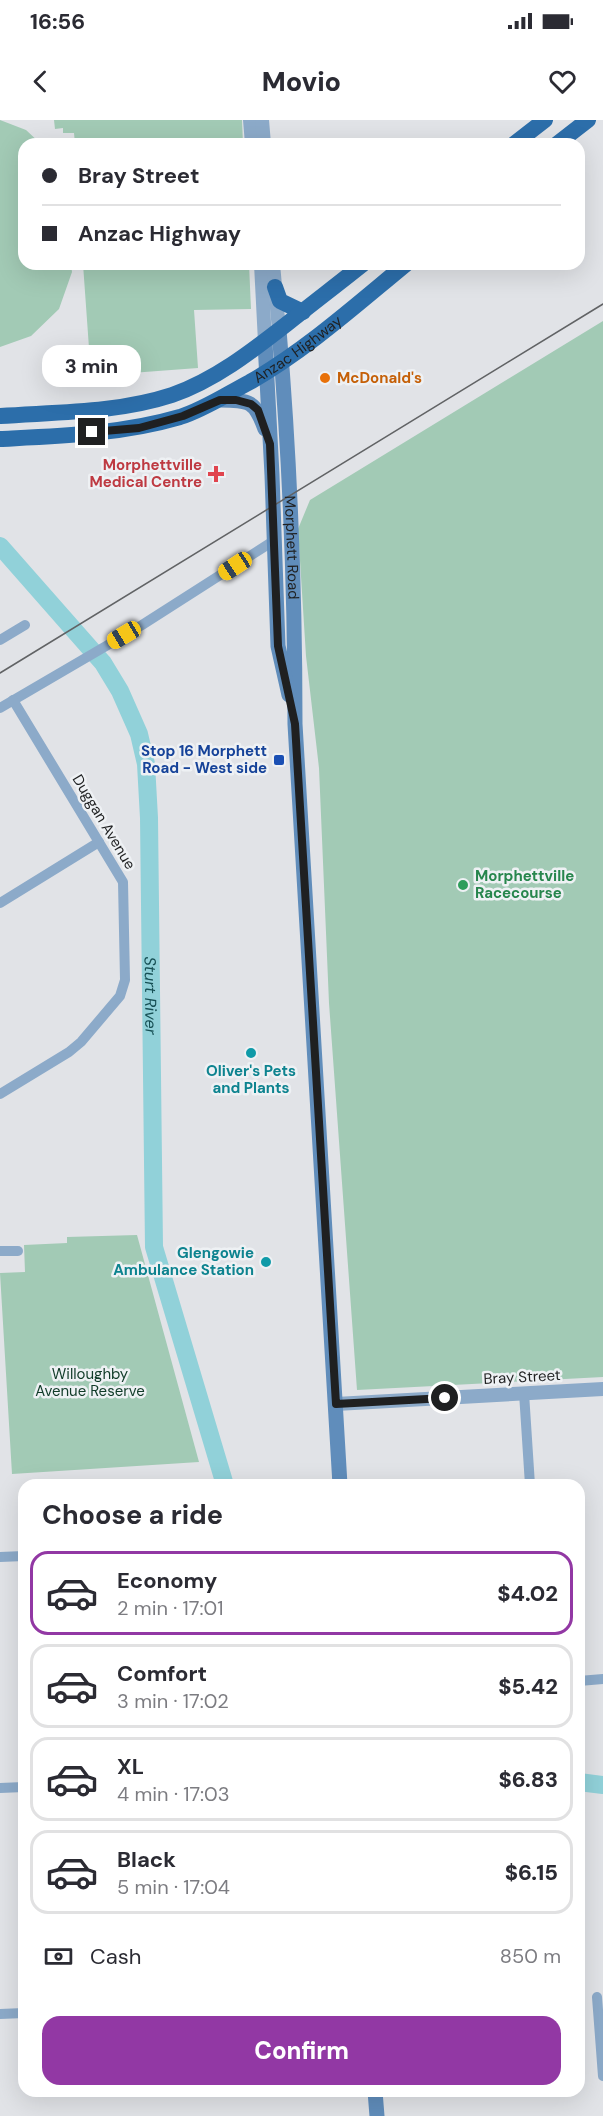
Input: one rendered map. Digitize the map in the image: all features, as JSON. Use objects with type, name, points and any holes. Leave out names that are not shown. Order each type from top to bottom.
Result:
[{"type":"highway","points":[[566,138],[588,120]]},
{"type":"highway","points":[[520,138],[535,123]]},
{"type":"highway","name":"Anzac Highway","points":[[0,416],[137,404],[172,395],[199,384],[265,342],[356,270]]},
{"type":"highway","name":"Anzac Highway","points":[[0,439],[139,428],[183,416],[220,400],[266,373],[398,270]]},
{"type":"highway","points":[[275,287],[280,301],[303,312]]},
{"type":"highway","points":[[58,412],[61,435]]},
{"type":"main road","name":"Morphett Road","points":[[279,330],[295,643],[295,724],[340,1479]]},
{"type":"main road","name":"Morphett Road","points":[[265,342],[278,646],[295,724]]},
{"type":"main road","points":[[220,400],[236,400],[251,404],[258,410],[270,444]]},
{"type":"main road","points":[[375,2097],[377,2116]]},
{"type":"street","points":[[250,120],[252,138]]},
{"type":"street","points":[[262,120],[264,138]]},
{"type":"street","name":"Morphett Road","points":[[261,270],[265,342]]},
{"type":"street","name":"Morphett Road","points":[[274,270],[279,330]]},
{"type":"street","points":[[0,708],[84,660],[275,540]]},
{"type":"street","points":[[0,640],[25,625]]},
{"type":"street","name":"Duggan Avenue","points":[[0,1094],[75,1047],[120,996],[125,980],[123,882],[13,700]]},
{"type":"street","points":[[0,903],[99,842]]},
{"type":"street","points":[[0,1251],[18,1251]]},
{"type":"street","name":"Bray Street","points":[[336,1404],[603,1389]]},
{"type":"street","points":[[524,1393],[530,1479]]},
{"type":"street","points":[[0,1557],[18,1556]]},
{"type":"street","points":[[585,1680],[603,1679]]},
{"type":"street","points":[[0,1788],[18,1787]]},
{"type":"street","points":[[597,1997],[603,2076]]},
{"type":"street","points":[[0,2014],[18,2013]]},
{"type":"green space","points":[[0,120],[26,130],[35,138],[18,138],[18,270],[72,270],[72,272],[59,309],[31,336],[0,347]]},
{"type":"green space","points":[[54,120],[242,120],[243,138],[74,138],[74,133],[63,133],[63,128],[55,129]]},
{"type":"green space","points":[[83,270],[249,270],[251,309],[194,310],[198,368],[91,376]]},
{"type":"green space","name":"Morphettville Racecourse","points":[[603,321],[603,1377],[357,1390],[329,1003],[319,768],[306,656],[298,529],[310,500]]},
{"type":"green space","name":"Willoughby Avenue Reserve","points":[[137,1235],[199,1462],[12,1474],[0,1273],[25,1272],[24,1245],[67,1243],[67,1237]]},
{"type":"waterway","name":"Sturt River","points":[[0,546],[103,663],[120,691],[139,734],[146,764],[149,818],[154,1247],[223,1479]]},
{"type":"waterway","name":"Sturt River","points":[[585,1783],[603,1785]]},
{"type":"tram line","points":[[0,673],[603,304]]},
{"type":"place","name":"McDonald's","points":[[325,378]]},
{"type":"place","name":"Morphettville Medical Centre","points":[[216,474]]},
{"type":"place","name":"Stop 16 Morphett Road - West side","points":[[279,760]]},
{"type":"place","name":"Morphettville Racecourse","points":[[463,885]]},
{"type":"place","name":"Oliver's Pets and Plants","points":[[251,1053]]},
{"type":"place","name":"Glengowie Ambulance Station","points":[[266,1262]]},
{"type":"route","points":[[92,432],[139,428],[183,416],[220,400],[236,400],[251,404],[258,410],[270,444],[278,646],[295,724],[336,1404],[445,1398]]}]
